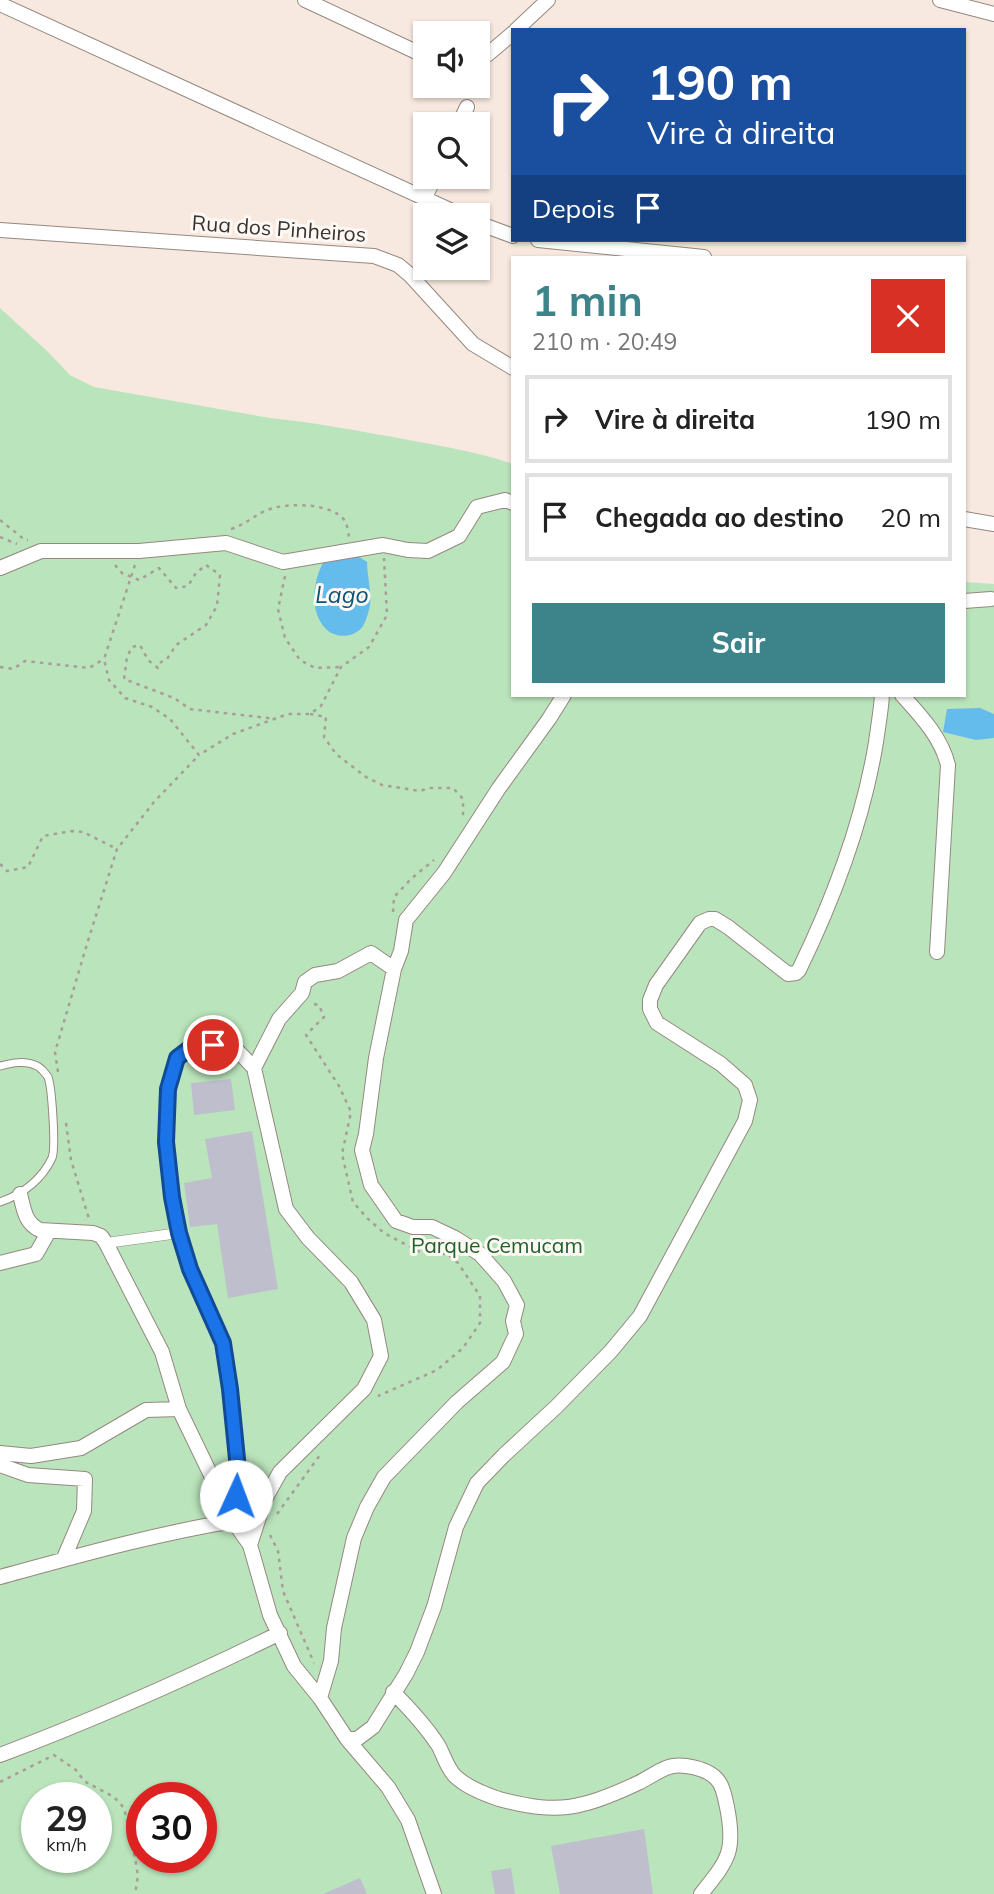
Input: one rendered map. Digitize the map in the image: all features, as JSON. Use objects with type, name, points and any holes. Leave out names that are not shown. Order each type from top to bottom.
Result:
[{"type":"street","points":[[306,0],[413,50]]},
{"type":"street","points":[[517,28],[548,0]]},
{"type":"street","points":[[940,0],[994,14]]},
{"type":"street","points":[[0,4],[434,203]]},
{"type":"street","points":[[490,52],[511,34]]},
{"type":"street","points":[[465,112],[467,107]]},
{"type":"street","points":[[425,199],[430,189]]},
{"type":"street","points":[[490,227],[511,235]]},
{"type":"street","name":"Rua dos Pinheiros","points":[[0,230],[373,256],[398,265],[473,344],[511,368]]},
{"type":"street","points":[[558,242],[694,256]]},
{"type":"street","points":[[0,568],[41,551],[139,551],[226,543],[283,562],[383,545],[428,551],[459,536],[477,507],[505,500],[511,502]]},
{"type":"street","points":[[966,519],[994,524]]},
{"type":"street","points":[[966,601],[991,599]]},
{"type":"street","points":[[320,1699],[331,1661],[334,1628],[354,1538],[367,1507],[384,1477],[457,1402],[503,1362],[516,1334],[513,1321],[517,1305],[504,1281],[480,1254],[456,1238],[432,1227],[413,1227],[396,1220],[371,1185],[362,1150],[376,1058],[406,920],[444,873],[563,697]]},
{"type":"street","points":[[347,1739],[357,1739],[373,1727],[406,1674],[434,1607],[456,1527],[477,1482],[575,1388],[640,1316],[745,1121],[750,1100],[745,1084],[721,1064],[657,1023],[650,1009],[650,1000],[656,985],[700,923],[709,919],[715,919],[729,927],[788,974],[796,974],[822,923],[862,808],[882,697]]},
{"type":"street","points":[[904,697],[927,723],[944,750],[948,765],[937,952]]},
{"type":"street","points":[[254,1068],[279,1019],[302,993],[304,982],[315,975],[338,971],[371,953],[394,969]]},
{"type":"street","points":[[233,1521],[238,1469],[223,1343],[190,1269],[179,1233],[166,1142],[168,1089],[177,1058],[193,1046],[233,1045],[254,1068],[286,1209],[309,1238],[351,1282],[374,1320],[381,1356],[364,1389],[280,1472],[265,1499],[250,1545]]},
{"type":"street","points":[[20,1194],[27,1220],[33,1227],[49,1231],[93,1233],[101,1236],[106,1243],[162,1352],[179,1409],[233,1521],[250,1545],[270,1615],[294,1666],[347,1739],[403,1809],[434,1894]]},
{"type":"street","points":[[0,1263],[36,1254],[49,1231]]},
{"type":"street","points":[[106,1243],[179,1233]]},
{"type":"street","points":[[0,1453],[31,1456],[81,1448],[146,1410],[179,1409]]},
{"type":"street","points":[[0,1465],[28,1475],[85,1479],[84,1511],[64,1558]]},
{"type":"street","points":[[0,1577],[64,1558],[233,1521]]},
{"type":"street","points":[[0,1755],[115,1709],[280,1633]]},
{"type":"street","points":[[393,1692],[420,1719],[440,1748],[453,1776],[468,1786],[498,1798],[559,1809],[583,1804],[627,1788],[668,1767],[695,1767],[717,1778],[722,1787],[727,1811],[730,1851],[723,1866],[702,1894]]},
{"type":"lane","points":[[0,1066],[16,1062],[39,1066],[48,1077],[55,1130],[53,1156],[39,1180],[20,1194],[0,1202]]},
{"type":"path","points":[[0,537],[26,547]]},
{"type":"path","points":[[310,714],[321,706],[341,667],[369,647],[387,615],[383,545]]},
{"type":"path","points":[[139,551],[104,659],[109,680],[125,698],[152,707],[170,719],[200,754]]},
{"type":"path","points":[[112,561],[122,573],[139,579],[159,568],[176,588],[188,586],[196,573],[206,565],[220,575],[217,606],[206,625],[176,645],[158,668],[148,660],[140,645],[132,647],[127,657],[124,679],[174,698],[190,709],[276,719]]},
{"type":"path","points":[[283,562],[285,575],[278,610],[285,638],[300,660],[315,668],[341,667]]},
{"type":"path","points":[[0,667],[13,669],[25,661],[89,668],[104,659]]},
{"type":"path","points":[[59,1079],[55,1052],[117,849],[154,802],[200,754],[233,734],[288,714],[326,717],[324,737],[336,754],[366,777],[383,785],[420,791],[429,788],[453,788],[463,799],[463,818]]},
{"type":"path","points":[[0,864],[7,871],[28,867],[43,836],[72,831],[83,832],[117,849]]},
{"type":"path","points":[[392,921],[394,897],[442,853]]},
{"type":"path","points":[[302,993],[306,1002],[319,1005],[324,1017],[306,1035],[339,1086],[351,1112],[342,1154],[353,1202],[396,1240],[422,1253],[447,1254],[458,1264],[480,1296],[480,1323],[463,1348],[437,1370],[375,1397]]},
{"type":"path","points":[[65,1119],[71,1160],[93,1233]]},
{"type":"path","points":[[277,1514],[321,1453]]},
{"type":"path","points":[[268,1531],[278,1551],[283,1591],[317,1672],[323,1674],[331,1661]]},
{"type":"path","points":[[0,1782],[54,1755],[76,1770],[84,1780],[114,1797],[124,1808],[133,1846],[138,1876],[135,1894]]},
{"type":"green space","name":"Parque Cemucam","points":[[0,308],[70,375],[94,387],[435,445],[511,463],[511,697],[966,697],[966,582],[994,584],[994,1894],[0,1894]]},
{"type":"water","name":"Lago","points":[[353,553],[367,562],[370,605],[360,630],[340,636],[330,632],[320,622],[314,594],[318,575],[326,558]]},
{"type":"water","points":[[980,708],[994,714],[994,738],[976,740],[943,732],[947,709]]},
{"type":"building","points":[[231,1079],[235,1110],[194,1115],[191,1083]]},
{"type":"building","points":[[252,1131],[278,1289],[228,1298],[217,1224],[190,1227],[184,1183],[212,1178],[205,1139]]},
{"type":"building","points":[[644,1829],[653,1894],[560,1894],[551,1846]]},
{"type":"building","points":[[511,1868],[515,1894],[495,1894],[491,1871]]},
{"type":"building","points":[[360,1878],[367,1894],[323,1894]]},
{"type":"route","points":[[213,1045],[193,1046],[177,1058],[168,1089],[166,1142],[179,1233],[190,1269],[223,1343],[238,1469],[236,1496]]}]
